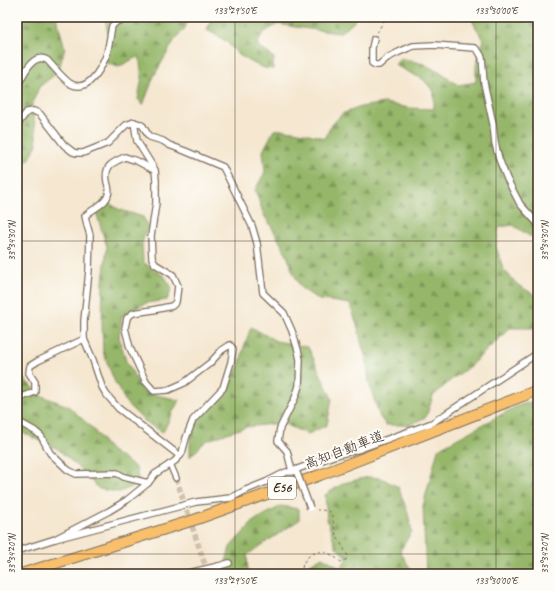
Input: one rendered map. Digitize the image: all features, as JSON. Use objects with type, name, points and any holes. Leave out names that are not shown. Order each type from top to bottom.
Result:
[{"type":"highway","name":"高知自動車道","points":[[21,574],[197,519],[320,474],[538,390]]},
{"type":"highway","name":"高知自動車道","points":[[41,574],[120,551],[204,523],[538,396]]},
{"type":"street","points":[[17,87],[33,61],[39,58],[45,58],[71,84],[79,86],[90,82],[106,57],[112,26],[116,22],[132,17]]},
{"type":"street","points":[[374,39],[372,48],[372,63],[374,65],[379,64],[387,58],[413,46],[434,45],[475,48],[479,52],[482,57],[484,83],[493,124],[495,143],[500,159],[507,179],[520,204],[538,224]]},
{"type":"street","points":[[17,128],[27,112],[34,111],[40,114],[64,145],[73,152],[82,154],[108,143],[126,125],[134,122],[143,126],[150,137],[163,141],[169,145],[223,167],[252,226],[257,243],[263,292],[284,313],[298,350],[300,360],[299,386],[295,398],[280,428],[278,441],[287,451],[294,472],[310,508]]},
{"type":"street","points":[[55,539],[127,500],[148,483],[155,474],[175,462],[182,453],[193,420],[223,388],[231,362],[233,349],[230,345],[222,350],[210,363],[184,383],[168,390],[154,391],[146,382],[130,348],[125,328],[127,318],[133,313],[172,306],[176,302],[178,291],[178,286],[172,275],[155,264],[152,258],[151,236],[156,203],[155,170],[137,141],[134,122]]},
{"type":"street","points":[[155,170],[125,157],[111,164],[107,170],[107,181],[109,188],[108,196],[102,203],[85,216],[90,235],[84,339],[106,394],[118,408],[180,456]]},
{"type":"street","points":[[17,401],[22,397],[35,392],[35,382],[29,373],[30,366],[84,339]]},
{"type":"street","points":[[17,551],[55,539],[196,502],[231,498],[286,472],[294,472],[336,455],[360,449],[432,423],[538,353]]},
{"type":"street","points":[[17,421],[41,436],[50,454],[68,470],[76,474],[117,473],[124,477],[148,483]]},
{"type":"street","points":[[170,464],[176,478]]},
{"type":"street","points":[[184,574],[229,563]]},
{"type":"street","points":[[218,574],[219,566]]},
{"type":"path","points":[[374,39],[383,22],[388,17]]},
{"type":"path","points":[[301,574],[306,558],[315,552],[322,551],[329,553],[341,562],[346,560],[348,556],[336,535],[331,512],[313,510],[310,508]]},
{"type":"green space","points":[[17,17],[56,17],[65,48],[58,72],[39,87],[32,104],[37,144],[29,160],[17,165]]},
{"type":"green space","points":[[105,17],[189,17],[185,28],[174,41],[154,76],[143,105],[138,99],[142,77],[139,56],[118,67],[105,62],[110,48]]},
{"type":"green space","points":[[212,17],[356,17],[353,23],[339,33],[278,24],[263,33],[257,45],[274,58],[273,69],[264,68],[239,55],[226,41],[207,30]]},
{"type":"green space","points":[[471,17],[538,17],[538,206],[536,207],[531,237],[513,225],[499,227],[496,246],[503,269],[518,285],[538,297],[538,328],[510,328],[470,366],[433,396],[426,417],[409,425],[386,425],[380,417],[369,384],[367,362],[350,304],[319,300],[301,288],[287,255],[264,215],[255,190],[265,172],[263,151],[274,130],[306,133],[325,138],[331,126],[342,114],[361,107],[384,103],[409,108],[434,109],[434,92],[424,80],[395,65],[400,58],[424,64],[458,85],[476,82],[476,65],[484,40]]},
{"type":"green space","points":[[103,199],[118,209],[143,217],[148,227],[142,242],[143,262],[165,277],[172,288],[167,300],[146,303],[122,316],[119,337],[126,361],[143,392],[179,400],[163,432],[147,423],[127,404],[114,380],[103,352],[103,282],[107,247],[97,215]]},
{"type":"green space","points":[[251,327],[276,341],[308,347],[332,399],[327,425],[308,434],[282,423],[246,427],[206,441],[190,457],[190,430],[229,386],[240,363]]},
{"type":"green space","points":[[17,373],[42,396],[68,406],[91,427],[110,450],[136,468],[139,484],[119,492],[99,489],[58,449],[17,430]]},
{"type":"green space","points":[[538,400],[538,574],[426,574],[423,506],[438,449],[517,406]]},
{"type":"green space","points":[[368,477],[381,478],[398,487],[407,510],[412,531],[400,551],[412,572],[411,574],[294,574],[322,557],[341,568],[347,558],[336,547],[327,519],[325,495],[344,483]]},
{"type":"green space","points":[[281,506],[299,509],[299,520],[247,555],[248,574],[223,574],[230,547],[255,520]]},
{"type":"tunnel","points":[[176,478],[208,574]]}]
